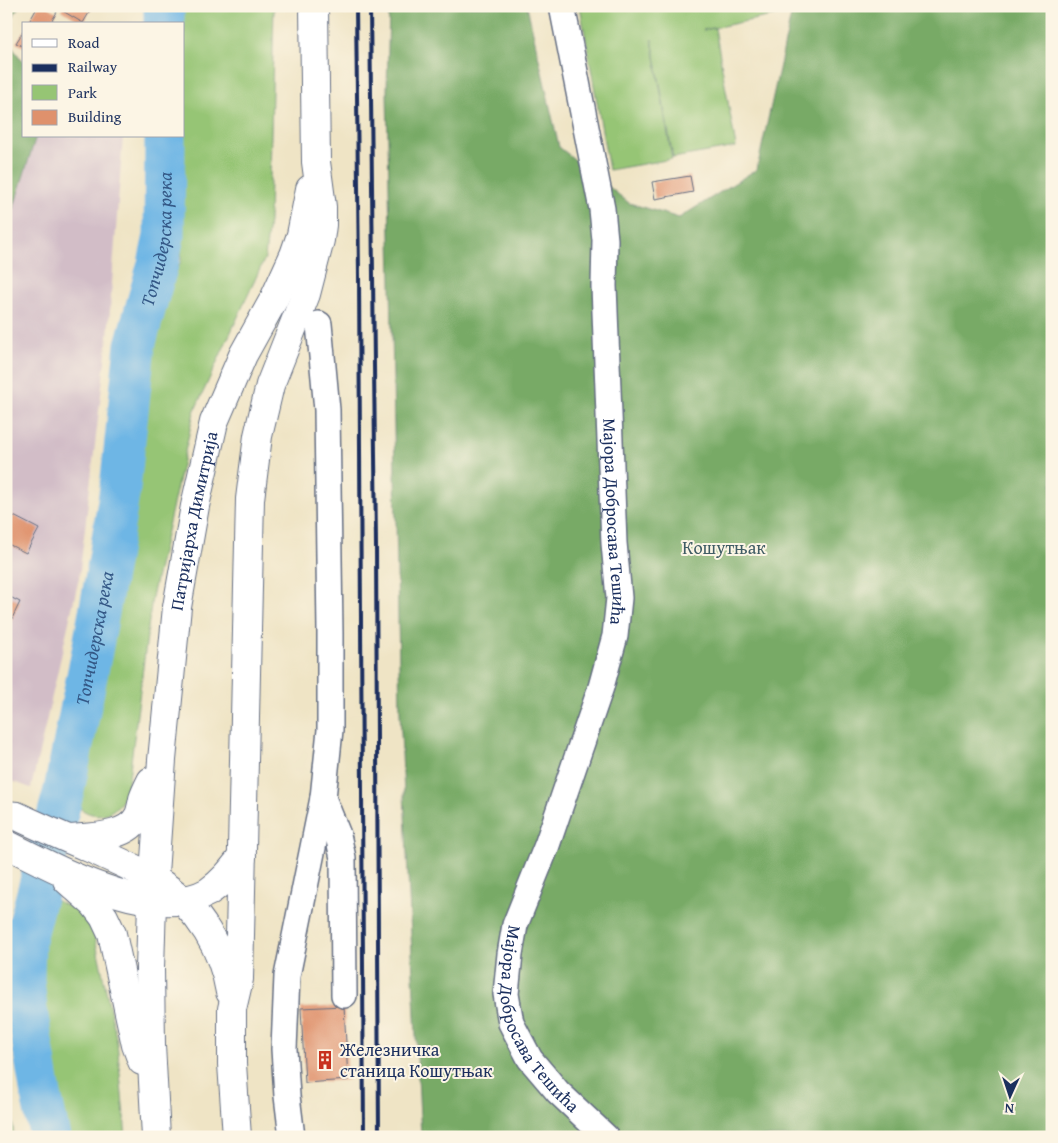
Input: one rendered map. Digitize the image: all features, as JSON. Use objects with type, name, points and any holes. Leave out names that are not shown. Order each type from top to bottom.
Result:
[{"type":"main road","name":"Патријарха Димитрија","points":[[232,1008],[239,979],[250,499],[258,436],[268,393],[306,294],[322,225],[322,207],[316,162],[314,6]]},
{"type":"main road","name":"Патријарха Димитрија","points":[[156,1137],[152,1079],[150,969],[152,890],[177,607],[195,506],[212,430],[243,354],[274,299],[294,255],[302,228],[316,162]]},
{"type":"main road","points":[[66,838],[115,833],[131,825],[138,816],[144,797],[162,760]]},
{"type":"main road","points":[[12,815],[129,866],[152,890],[182,900],[195,898],[208,892],[225,879],[242,857]]},
{"type":"main road","points":[[6,844],[58,869],[130,897],[152,890]]},
{"type":"main road","points":[[58,869],[68,881],[94,904],[104,917],[112,934],[136,1045],[152,1079]]},
{"type":"main road","points":[[182,900],[206,929],[222,958],[228,981],[232,1008],[232,1064],[237,1137]]},
{"type":"street","name":"Мајора Добросава Тешића","points":[[562,6],[603,217],[614,543],[618,598],[615,636],[601,687],[547,845],[515,925],[506,994],[511,1023],[530,1059],[558,1092],[606,1137]]},
{"type":"street","points":[[292,1137],[284,1049],[288,976],[323,798],[331,693],[326,410],[319,324]]},
{"type":"street","points":[[323,798],[338,835],[342,858],[344,995]]},
{"type":"shaded area","points":[[35,138],[123,138],[108,336],[79,578],[31,788],[6,779],[6,232]]},
{"type":"green space","points":[[6,6],[19,6],[8,25],[6,36]]},
{"type":"green space","points":[[181,6],[274,6],[269,221],[265,258],[194,412],[152,597],[127,793],[113,810],[109,813],[98,815],[87,813],[74,805],[118,600],[153,337],[160,308],[181,261],[181,138],[185,138],[185,22],[181,22]]},
{"type":"green space","name":"Кошутњак","points":[[389,6],[527,6],[559,147],[629,203],[679,218],[757,169],[793,6],[1052,6],[1052,1137],[421,1137],[400,713],[387,92]]},
{"type":"green space","points":[[580,6],[787,6],[787,13],[703,30],[715,28],[736,147],[673,158],[652,39],[672,159],[609,170]]},
{"type":"green space","points":[[6,39],[22,60],[22,138],[35,138],[6,232]]},
{"type":"green space","points":[[49,897],[77,911],[88,922],[95,938],[117,1042],[126,1137],[64,1137],[47,1059],[35,985],[36,960]]},
{"type":"green space","points":[[6,1068],[14,1136],[14,1137],[6,1137]]},
{"type":"building","points":[[38,6],[47,6],[57,12],[51,22],[29,22]]},
{"type":"building","points":[[63,6],[93,6],[84,22],[61,10]]},
{"type":"building","points":[[22,33],[22,46],[16,43]]},
{"type":"building","points":[[690,176],[693,192],[655,199],[652,182]]},
{"type":"building","points":[[6,512],[39,529],[26,553],[6,543]]},
{"type":"building","points":[[6,595],[20,602],[6,631]]},
{"type":"building","name":"Железничка станица Кошутњак","points":[[344,1006],[348,1080],[305,1083],[301,1008]]},
{"type":"waterway","name":"Топчидерска река","points":[[164,6],[164,22]]},
{"type":"waterway","name":"Топчидерска река","points":[[50,1137],[27,1010],[24,980],[25,939],[64,790],[109,558],[120,488],[135,345],[164,236],[165,138]]},
{"type":"waterway","points":[[11,920],[24,965]]},
{"type":"railway","points":[[356,6],[364,1137]]},
{"type":"railway","points":[[370,6],[376,545],[379,1137]]},
{"type":"place","name":"Железничка станица Кошутњак","points":[[325,1060]]}]
